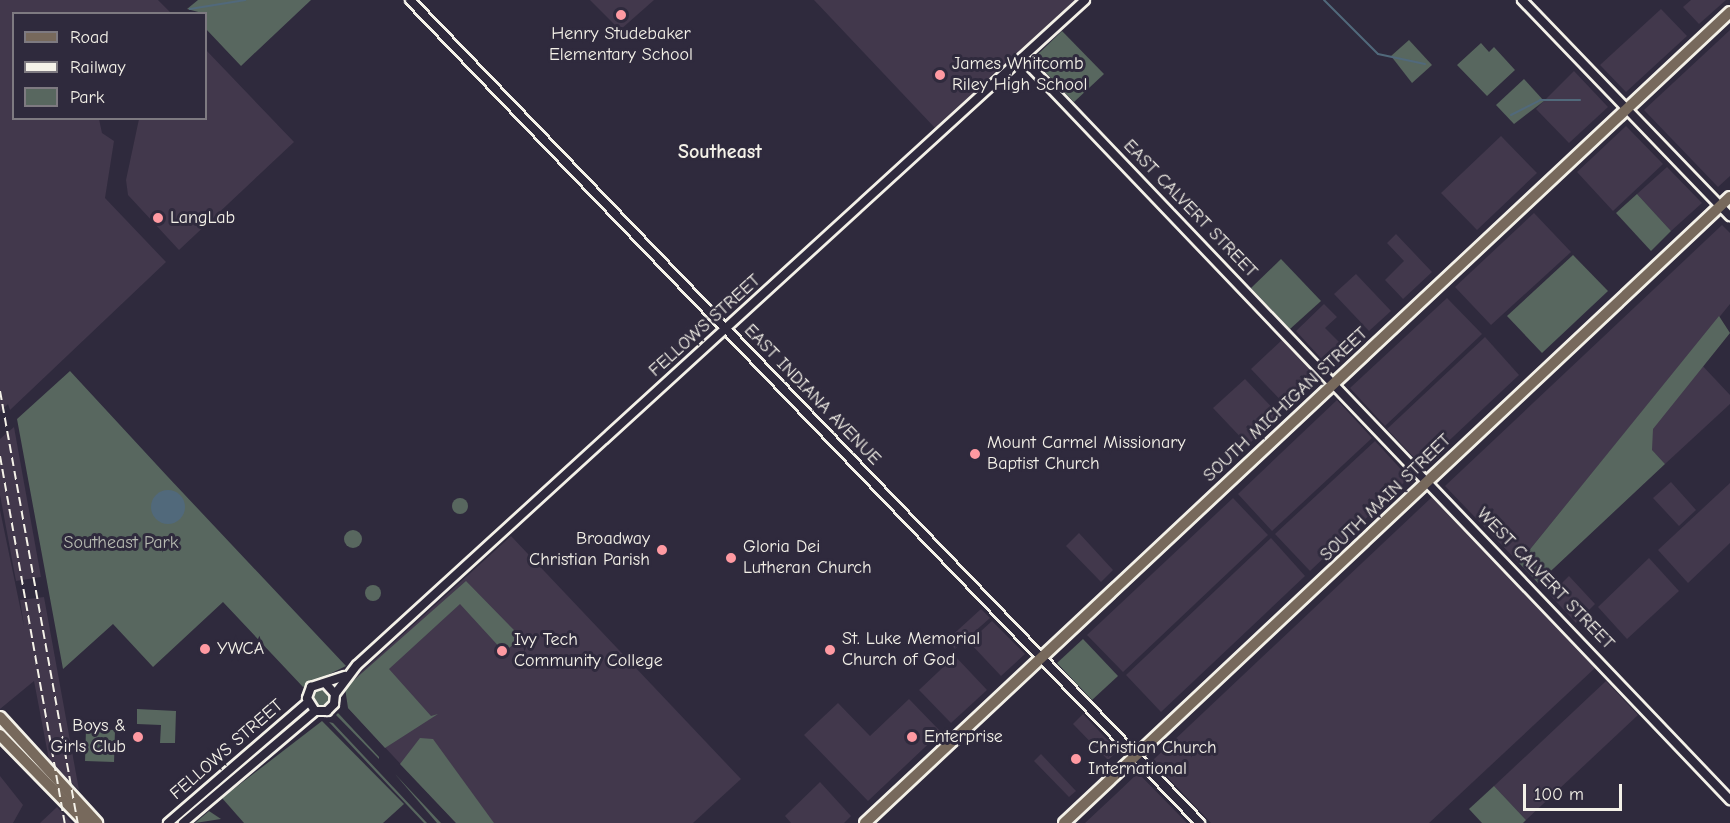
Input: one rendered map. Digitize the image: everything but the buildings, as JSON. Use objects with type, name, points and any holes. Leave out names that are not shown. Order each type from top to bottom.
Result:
[{"type":"main road","name":"SOUTH MICHIGAN STREET","points":[[865,823],[1730,12]]},
{"type":"main road","name":"SOUTH MAIN STREET","points":[[1064,823],[1730,197]]},
{"type":"main road","points":[[0,717],[97,823]]},
{"type":"main road","points":[[0,722],[21,741]]},
{"type":"main road","points":[[0,735],[86,823]]},
{"type":"street","name":"EAST INDIANA AVENUE","points":[[410,0],[1200,823]]},
{"type":"street","name":"FELLOWS STREET","points":[[335,694],[347,675],[1085,0]]},
{"type":"street","points":[[1522,0],[1730,216]]},
{"type":"street","name":"EAST CALVERT STREET","points":[[1022,58],[1334,383]]},
{"type":"street","name":"WEST CALVERT STREET","points":[[1334,383],[1730,800]]},
{"type":"street","name":"FELLOWS STREET","points":[[326,684],[347,675]]},
{"type":"street","points":[[326,684],[335,694],[331,708],[315,711],[308,702],[311,687],[326,684]]},
{"type":"street","name":"FELLOWS STREET","points":[[168,823],[308,702]]},
{"type":"street","name":"FELLOWS STREET","points":[[183,823],[315,711]]},
{"type":"shaded area","points":[[0,0],[158,0],[170,12],[12,12],[12,120],[99,120],[102,133],[114,141],[105,198],[166,262],[10,410],[8,404],[0,412]]},
{"type":"shaded area","name":"Henry Studebaker Elementary School","points":[[590,0],[654,0],[620,30]]},
{"type":"shaded area","name":"James Whitcomb Riley High School","points":[[814,0],[1075,0],[935,128]]},
{"type":"shaded area","points":[[1691,0],[1726,0],[1699,24],[1683,7]]},
{"type":"shaded area","points":[[1661,9],[1687,36],[1626,92],[1600,65]]},
{"type":"shaded area","points":[[1730,30],[1730,176],[1718,187],[1644,110]]},
{"type":"shaded area","points":[[207,51],[294,142],[179,250],[128,195],[126,180],[139,120],[207,120]]},
{"type":"shaded area","points":[[1574,71],[1608,107],[1569,143],[1536,109]]},
{"type":"shaded area","points":[[1626,126],[1663,164],[1613,211],[1577,172]]},
{"type":"shaded area","points":[[1501,136],[1537,173],[1477,230],[1441,193]]},
{"type":"shaded area","points":[[1667,167],[1702,203],[1671,231],[1637,194]]},
{"type":"shaded area","points":[[1534,213],[1571,252],[1491,325],[1455,287]]},
{"type":"shaded area","points":[[1722,225],[1730,233],[1730,304],[1519,563],[1445,486]]},
{"type":"shaded area","points":[[1396,234],[1432,272],[1403,299],[1385,280],[1404,261],[1387,243]]},
{"type":"shaded area","points":[[1356,274],[1391,311],[1369,331],[1334,294]]},
{"type":"shaded area","points":[[1447,298],[1482,334],[1385,426],[1350,388]]},
{"type":"shaded area","points":[[1324,304],[1337,317],[1325,328],[1348,351],[1330,368],[1296,331]]},
{"type":"shaded area","points":[[1485,337],[1519,375],[1422,466],[1387,429]]},
{"type":"shaded area","points":[[1283,339],[1320,378],[1288,408],[1251,369]]},
{"type":"shaded area","points":[[1699,362],[1730,395],[1730,404],[1665,464],[1638,436]]},
{"type":"shaded area","points":[[1245,379],[1279,415],[1248,445],[1213,408]]},
{"type":"shaded area","points":[[1337,400],[1372,438],[1272,531],[1238,494]]},
{"type":"shaded area","points":[[14,427],[41,577],[16,581],[0,495],[0,439]]},
{"type":"shaded area","points":[[1375,441],[1409,478],[1310,571],[1275,534]]},
{"type":"shaded area","points":[[1671,482],[1696,510],[1679,526],[1653,498]]},
{"type":"shaded area","points":[[1730,483],[1730,543],[1688,583],[1658,550]]},
{"type":"shaded area","points":[[1432,497],[1595,668],[1429,823],[1211,823],[1152,761]]},
{"type":"shaded area","points":[[1233,498],[1268,535],[1123,672],[1087,635]]},
{"type":"shaded area","points":[[0,510],[24,626],[20,600],[44,597],[79,790],[49,760],[34,681],[0,709]]},
{"type":"shaded area","points":[[1079,533],[1113,570],[1101,582],[1066,546]]},
{"type":"shaded area","name":"Ivy Tech Community College","points":[[511,536],[741,779],[693,823],[456,823],[348,708],[347,685]]},
{"type":"shaded area","points":[[1271,538],[1305,576],[1161,712],[1126,675]]},
{"type":"shaded area","points":[[1649,558],[1679,591],[1627,639],[1598,607]]},
{"type":"shaded area","points":[[1569,576],[1595,604],[1576,623],[1550,595]]},
{"type":"shaded area","points":[[981,609],[990,618],[955,649],[947,640]]},
{"type":"shaded area","points":[[992,621],[1025,654],[1001,676],[969,642]]},
{"type":"shaded area","points":[[955,656],[987,690],[951,723],[919,690]]},
{"type":"shaded area","points":[[1606,681],[1638,715],[1526,820],[1494,786]]},
{"type":"shaded area","points":[[909,699],[941,732],[868,801],[804,735],[838,703],[870,736]]},
{"type":"shaded area","points":[[1083,714],[1118,751],[1108,760],[1073,724]]},
{"type":"shaded area","points":[[1041,754],[1076,791],[1069,797],[1034,761]]},
{"type":"shaded area","points":[[1138,773],[1187,823],[1085,823],[1116,794]]},
{"type":"shaded area","points":[[0,776],[23,805],[13,823],[0,823]]},
{"type":"shaded area","points":[[820,782],[851,816],[844,823],[791,823],[785,816]]},
{"type":"shaded area","points":[[57,807],[72,823],[40,823]]},
{"type":"green space","points":[[198,0],[311,0],[241,66],[207,30],[207,12],[187,9]]},
{"type":"green space","points":[[1062,31],[1104,74],[1074,102],[1033,59]]},
{"type":"green space","points":[[1409,40],[1432,65],[1412,83],[1391,56]]},
{"type":"green space","points":[[1481,43],[1489,52],[1494,47],[1515,70],[1487,96],[1457,65]]},
{"type":"green space","points":[[1524,79],[1544,101],[1514,124],[1496,105]]},
{"type":"green space","points":[[1637,194],[1671,231],[1651,251],[1616,213]]},
{"type":"green space","points":[[1573,255],[1608,291],[1542,353],[1507,316]]},
{"type":"green space","points":[[1281,259],[1321,301],[1290,329],[1251,288]]},
{"type":"green space","points":[[1719,316],[1730,333],[1653,429],[1652,450],[1665,464],[1538,583],[1519,563]]},
{"type":"green space","name":"Southeast Park","points":[[70,371],[346,666],[303,687],[223,602],[153,667],[113,624],[63,669],[17,419]]},
{"type":"green space","points":[[460,498],[466,500],[468,506],[466,512],[460,514],[454,512],[452,506],[454,500]]},
{"type":"green space","points":[[353,530],[359,533],[362,539],[359,545],[353,548],[347,545],[344,539],[347,533]]},
{"type":"green space","points":[[466,581],[514,630],[517,641],[499,657],[503,651],[460,604],[389,669],[431,716],[438,714],[385,748],[348,708],[345,688]]},
{"type":"green space","points":[[373,585],[379,587],[381,593],[379,599],[373,601],[367,599],[365,593],[367,587]]},
{"type":"green space","points":[[1083,639],[1118,676],[1092,700],[1057,663]]},
{"type":"green space","points":[[321,689],[327,692],[330,698],[327,704],[321,707],[315,704],[312,698],[315,692]]},
{"type":"green space","points":[[137,709],[176,711],[175,743],[160,743],[161,725],[137,724]]},
{"type":"green space","points":[[338,713],[379,757],[379,759],[336,715]]},
{"type":"green space","points":[[322,721],[404,804],[383,823],[244,823],[222,798]]},
{"type":"green space","points":[[329,722],[333,723],[427,823],[424,823]]},
{"type":"green space","points":[[86,729],[115,730],[114,762],[85,761]]},
{"type":"green space","points":[[420,738],[433,739],[494,823],[456,823],[400,764]]},
{"type":"green space","points":[[395,774],[441,823],[437,823]]},
{"type":"green space","points":[[1494,786],[1526,820],[1523,823],[1482,823],[1469,809]]},
{"type":"green space","points":[[209,811],[221,819],[195,823]]},
{"type":"water","points":[[168,490],[180,495],[185,507],[180,519],[168,524],[156,519],[151,507],[156,495]]},
{"type":"waterway","points":[[190,9],[245,0]]},
{"type":"waterway","points":[[1324,0],[1378,54],[1425,64]]},
{"type":"waterway","points":[[1511,115],[1540,100],[1580,100]]},
{"type":"railway","points":[[0,391],[78,823]]},
{"type":"railway","points":[[0,456],[65,823]]},
{"type":"place","name":"Henry Studebaker Elementary School","points":[[621,15]]},
{"type":"place","name":"James Whitcomb Riley High School","points":[[940,75]]},
{"type":"place","name":"LangLab","points":[[158,218]]},
{"type":"place","name":"Mount Carmel Missionary Baptist Church","points":[[975,454]]},
{"type":"place","name":"Broadway Christian Parish","points":[[662,550]]},
{"type":"place","name":"Gloria Dei Lutheran Church","points":[[731,558]]},
{"type":"place","name":"YWCA","points":[[205,649]]},
{"type":"place","name":"St. Luke Memorial Church of God","points":[[830,650]]},
{"type":"place","name":"Ivy Tech Community College","points":[[502,651]]},
{"type":"place","name":"Boys & Girls Club","points":[[138,737]]},
{"type":"place","name":"Enterprise","points":[[912,737]]},
{"type":"place","name":"Christian Church International","points":[[1076,759]]},
{"type":"district","name":"Southeast","points":[[720,151]]}]
